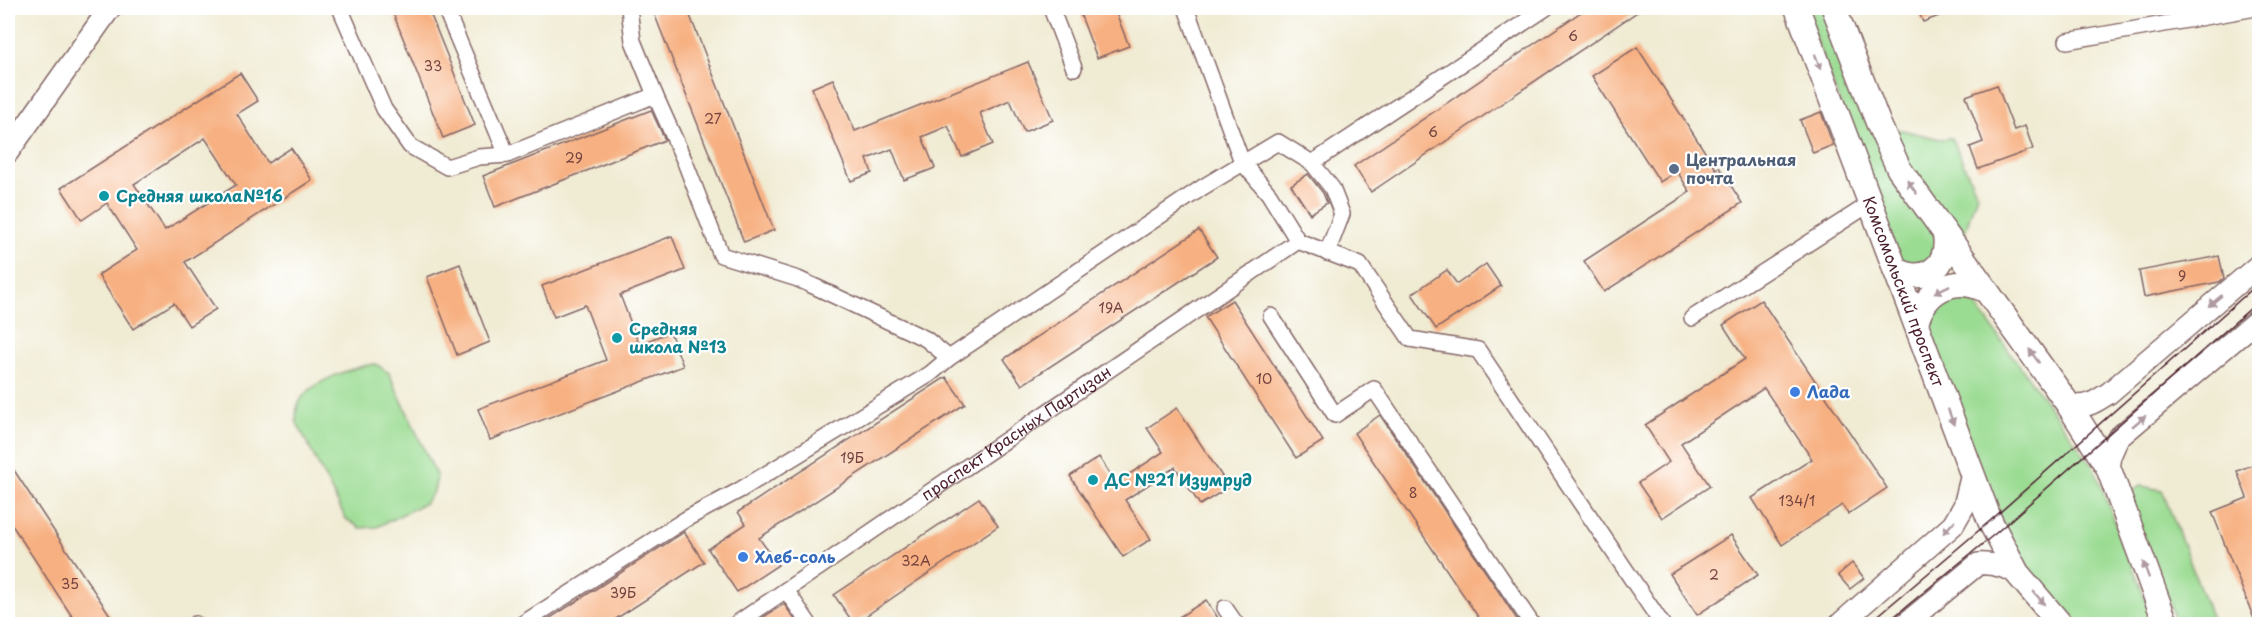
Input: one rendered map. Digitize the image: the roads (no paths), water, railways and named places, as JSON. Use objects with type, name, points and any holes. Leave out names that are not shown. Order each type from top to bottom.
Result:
[{"type":"main road","points":[[8,152],[110,8]]},
{"type":"main road","name":"Комсомольский проспект","points":[[1797,8],[1996,533],[2017,573],[2060,624]]},
{"type":"main road","points":[[1834,8],[1899,169],[2068,404],[2108,468],[2166,624]]},
{"type":"main road","points":[[1895,269],[1901,273],[1916,276],[1930,272],[1937,267],[1946,252],[1945,235]]},
{"type":"main road","points":[[2068,404],[2080,407],[2092,404],[2109,393],[2259,264]]},
{"type":"main road","points":[[1916,323],[1924,303],[1939,289],[1957,283],[1967,283],[1985,290]]},
{"type":"main road","points":[[2108,468],[2110,456],[2118,438],[2259,318]]},
{"type":"main road","points":[[1840,624],[1953,525],[1964,506],[1972,474]]},
{"type":"main road","points":[[1905,624],[1978,564],[1990,563],[2017,573]]},
{"type":"street","points":[[340,8],[384,109],[410,146],[447,167],[479,157],[507,155],[655,95]]},
{"type":"street","points":[[445,8],[507,155]]},
{"type":"street","points":[[629,8],[633,41],[685,162],[721,255],[798,279],[926,339],[950,358]]},
{"type":"street","points":[[1051,8],[1074,68]]},
{"type":"street","points":[[1186,8],[1242,162],[1269,194],[1298,241],[1360,265],[1410,339],[1478,350],[1662,624]]},
{"type":"street","points":[[1312,163],[1546,8]]},
{"type":"street","points":[[2067,41],[2256,8]]},
{"type":"street","points":[[522,624],[686,519],[740,490],[930,374],[950,358],[1242,162],[1278,142],[1312,163],[1332,188],[1342,214],[1327,253]]},
{"type":"street","points":[[1692,318],[1871,203]]},
{"type":"street","name":"проспект Красных Партизан","points":[[736,624],[1298,241]]},
{"type":"street","points":[[1271,316],[1335,415],[1374,389],[1532,624]]},
{"type":"street","points":[[786,590],[809,624]]},
{"type":"street","points":[[1225,608],[1236,624]]},
{"type":"tram line","points":[[1868,624],[1990,521],[2260,282]]},
{"type":"tram line","points":[[1885,624],[1996,533],[2260,300]]},
{"type":"place","name":"Центральная почта","points":[[1674,169]]},
{"type":"place","name":"Средняя школа№16","points":[[104,196]]},
{"type":"place","name":"Средняя школа №13","points":[[617,338]]},
{"type":"place","name":"Лада","points":[[1795,392]]},
{"type":"place","name":"ДС №21 Изумруд","points":[[1093,480]]},
{"type":"place","name":"Хлеб-соль","points":[[743,557]]}]
